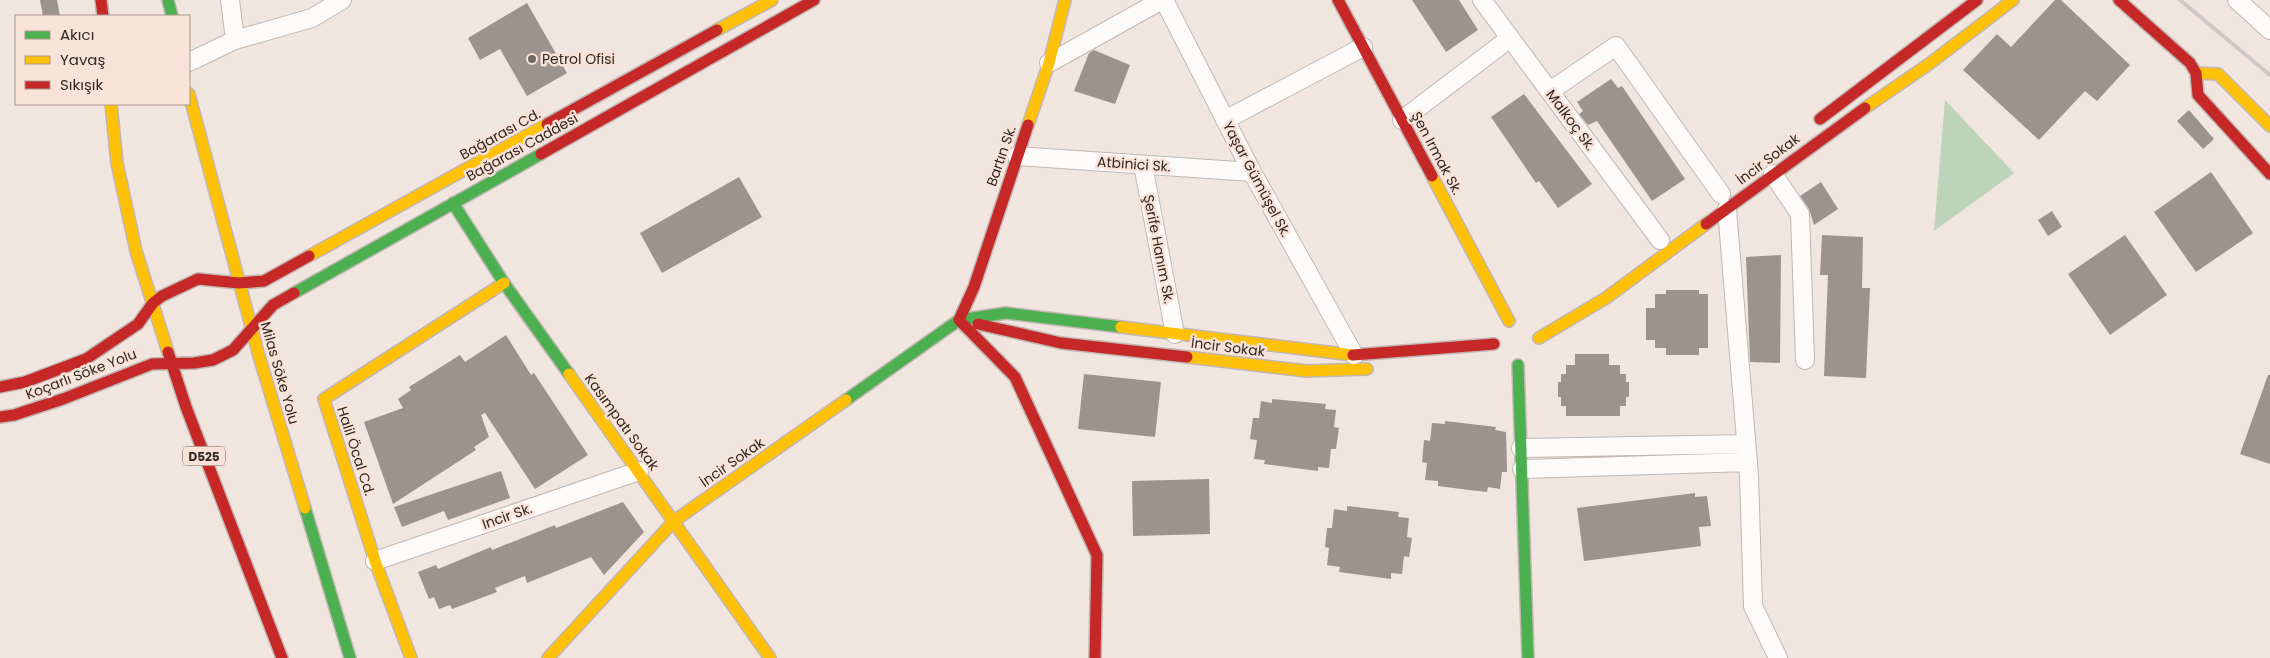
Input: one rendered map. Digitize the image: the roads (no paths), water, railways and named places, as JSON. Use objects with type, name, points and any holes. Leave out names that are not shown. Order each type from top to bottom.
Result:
[{"type":"main road","points":[[101,0],[103,15]]},
{"type":"main road","points":[[168,0],[172,15]]},
{"type":"main road","name":"Bağarası Cd.","points":[[239,283],[264,281],[772,0]]},
{"type":"main road","name":"Bağarası Caddesi","points":[[251,328],[273,305],[814,0]]},
{"type":"main road","name":"Bartın Sk.","points":[[959,320],[974,287],[1049,63],[1065,0]]},
{"type":"main road","name":"Şen Irmak Sk.","points":[[1338,0],[1509,321]]},
{"type":"main road","points":[[1814,123],[1977,0]]},
{"type":"main road","name":"İncir Sokak","points":[[1537,334],[1606,298],[1723,197],[1773,174],[1929,64],[2013,0]]},
{"type":"main road","points":[[2119,0],[2190,63],[2196,73],[2198,96],[2270,174]]},
{"type":"main road","points":[[667,58],[676,77]]},
{"type":"main road","points":[[2196,73],[2218,74],[2270,126]]},
{"type":"main road","name":"Milas Söke Yolu","points":[[190,98],[251,328],[350,658]]},
{"type":"main road","name":"D525","points":[[111,105],[117,163],[136,251],[189,416],[282,658]]},
{"type":"main road","name":"Kasımpatı Sokak","points":[[453,203],[504,283],[674,520],[770,658]]},
{"type":"main road","points":[[153,303],[162,296],[198,279],[239,283]]},
{"type":"main road","name":"Halil Öcal Cd.","points":[[411,658],[375,561],[324,399],[504,283]]},
{"type":"main road","points":[[1528,658],[1518,365],[1534,356],[1537,334],[1606,283]]},
{"type":"main road","name":"Koçarlı Söke Yolu","points":[[0,387],[25,382],[86,359],[138,324],[153,303]]},
{"type":"main road","name":"İncir Sokak","points":[[548,658],[674,520],[959,320],[1006,313],[1354,355],[1498,353],[1518,365]]},
{"type":"main road","points":[[959,320],[1014,377],[1097,555],[1095,658]]},
{"type":"main road","name":"İncir Sokak","points":[[959,320],[1061,343],[1307,371],[1377,369]]},
{"type":"main road","points":[[1498,353],[1498,330],[1509,321],[1524,321]]},
{"type":"main road","points":[[172,364],[213,360],[233,350],[251,328]]},
{"type":"main road","name":"İncir Sokak","points":[[1450,360],[1498,353]]},
{"type":"main road","name":"Koçarlı Söke Yolu","points":[[0,417],[14,415],[63,399],[152,364],[172,364]]},
{"type":"street","points":[[230,0],[236,40]]},
{"type":"street","points":[[190,62],[236,40],[312,18],[342,0]]},
{"type":"street","points":[[1049,63],[1163,0]]},
{"type":"street","name":"Yaşar Gümüşel Sk.","points":[[1163,0],[1252,172],[1354,355]]},
{"type":"street","name":"Malkoç Sk.","points":[[1482,0],[1660,240]]},
{"type":"street","points":[[2237,0],[2270,30]]},
{"type":"street","points":[[1402,120],[1510,38]]},
{"type":"street","points":[[1550,91],[1616,46],[1723,197],[1748,462],[1753,606],[1778,658]]},
{"type":"street","points":[[1225,120],[1364,48]]},
{"type":"street","name":"Atbinici Sk.","points":[[1017,156],[1252,172]]},
{"type":"street","name":"Şerife Hanım Sk.","points":[[1143,164],[1175,334]]},
{"type":"street","points":[[1773,174],[1800,214],[1805,360]]},
{"type":"street","points":[[1521,448],[1746,444]]},
{"type":"street","points":[[1522,469],[1748,462]]},
{"type":"street","name":"Incir Sk.","points":[[375,561],[639,471]]},
{"type":"railway","points":[[2180,0],[2270,75]]},
{"type":"place","name":"Petrol Ofisi","points":[[532,59]]}]
